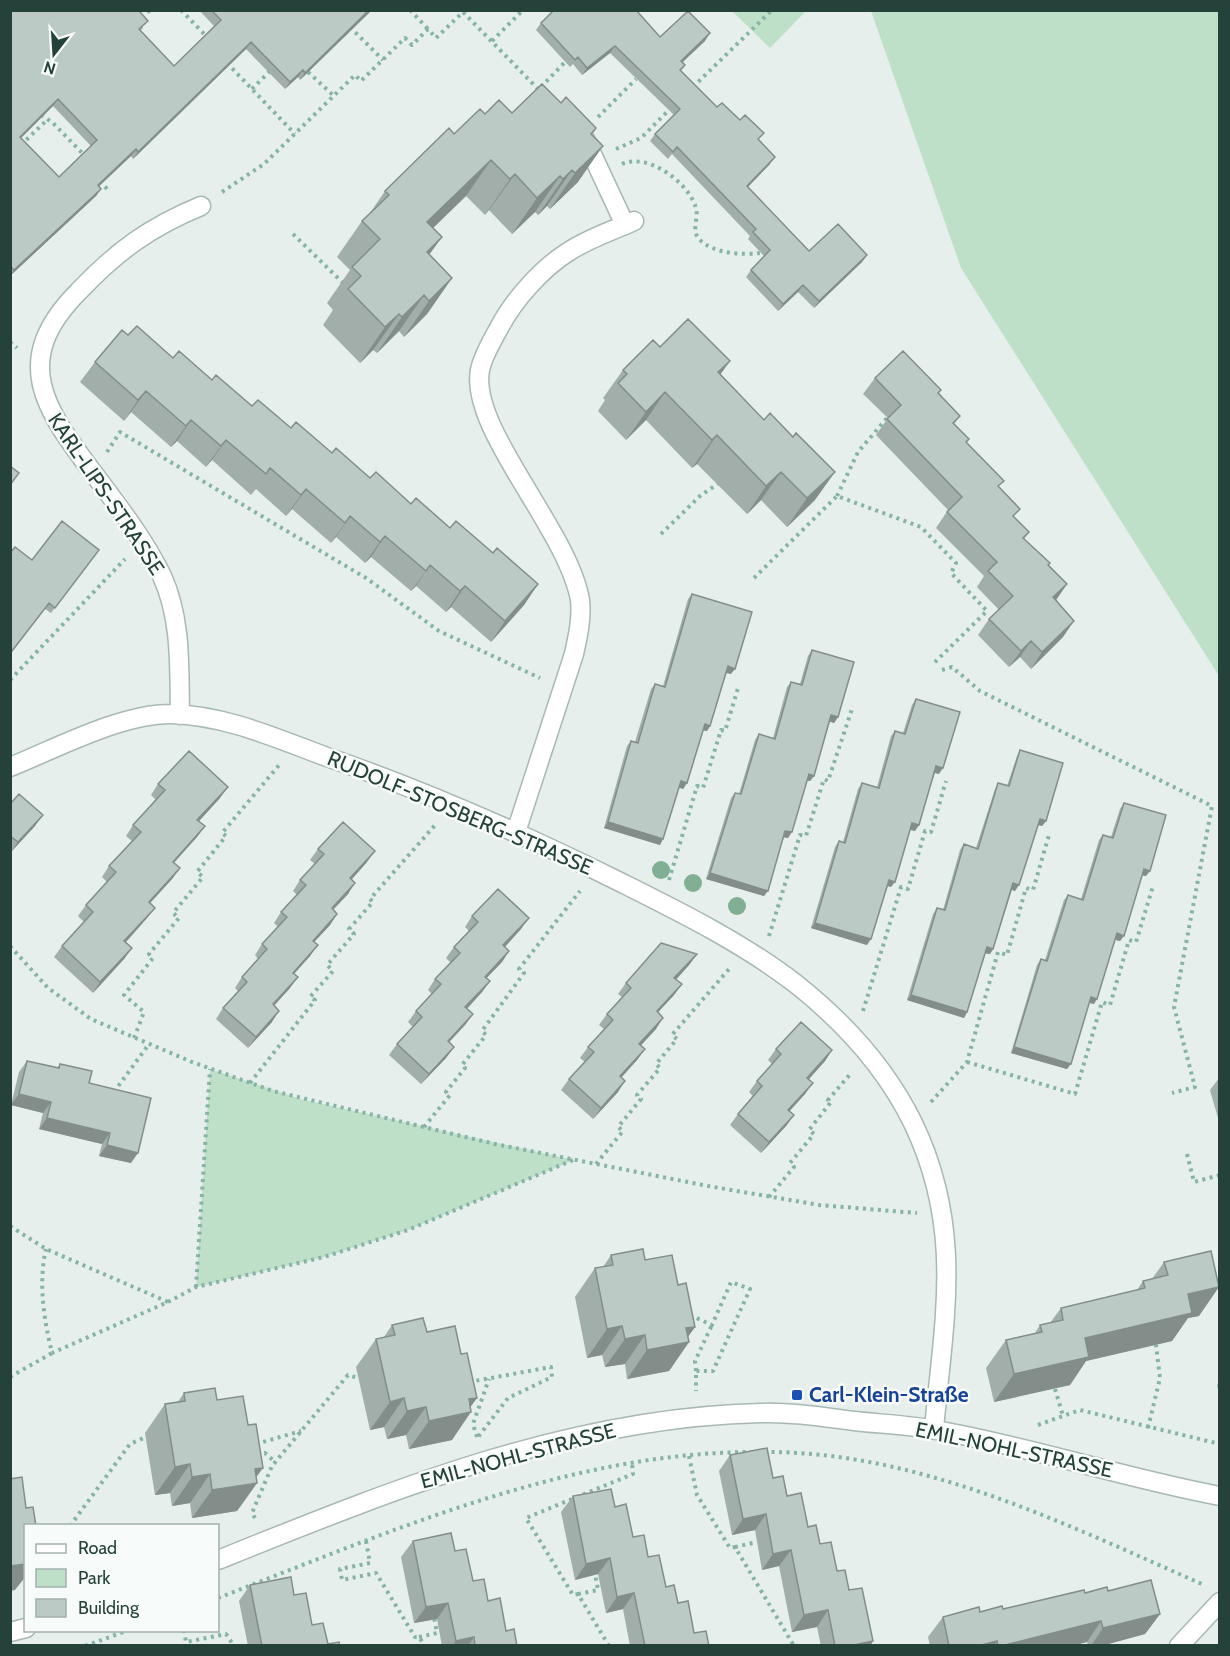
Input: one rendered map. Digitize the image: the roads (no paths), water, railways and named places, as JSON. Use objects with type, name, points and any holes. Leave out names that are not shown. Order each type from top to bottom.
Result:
[{"type":"street","points":[[516,832],[564,689],[580,626],[577,587],[556,537],[494,431],[480,392],[480,370],[505,316],[527,290],[566,253],[629,223],[582,133]]},
{"type":"street","name":"KARL-LIPS-STRASSE","points":[[180,715],[176,615],[162,576],[142,542],[53,417],[42,390],[42,355],[58,315],[106,263],[150,230],[201,206]]},
{"type":"street","name":"RUDOLF-STOSBERG-STRASSE","points":[[10,767],[123,723],[156,715],[180,715],[222,721],[370,772],[516,832],[662,904],[753,955],[814,998],[868,1054],[912,1122],[933,1171],[943,1214],[947,1269],[934,1429]]},
{"type":"street","name":"EMIL-NOHL-STRASSE","points":[[219,1560],[380,1496],[485,1460],[603,1431],[697,1416],[764,1413],[934,1429],[1220,1496]]},
{"type":"street","points":[[1179,1646],[1220,1602]]},
{"type":"place","name":"Carl-Klein-Straße","points":[[797,1395]]}]
